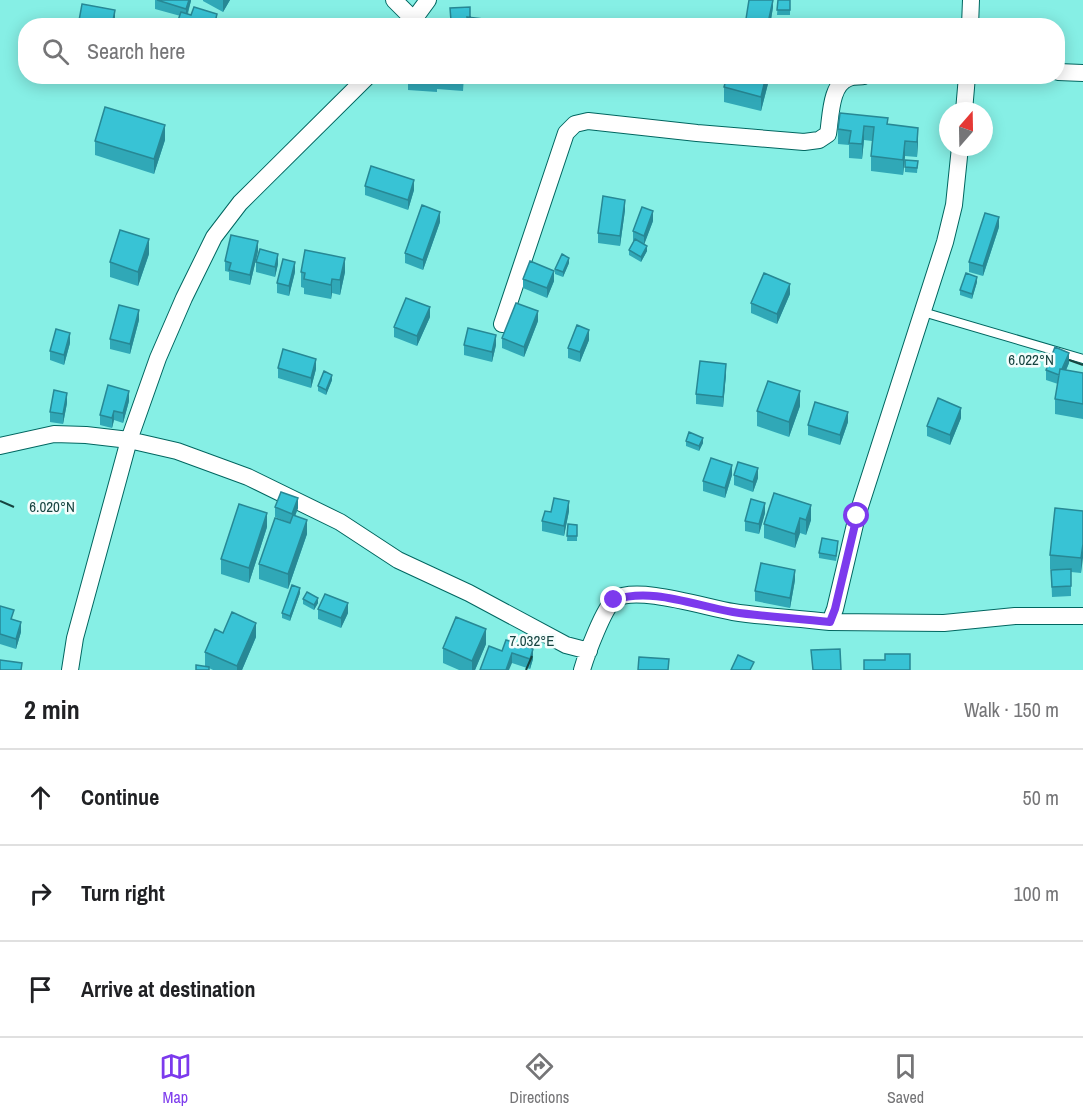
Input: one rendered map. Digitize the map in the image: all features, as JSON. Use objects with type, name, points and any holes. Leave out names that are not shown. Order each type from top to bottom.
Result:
[{"type":"street","points":[[394,0],[408,18]]},
{"type":"street","points":[[415,18],[428,0]]},
{"type":"street","points":[[970,18],[971,0]]},
{"type":"street","points":[[1065,72],[1083,73]]},
{"type":"street","points":[[70,670],[75,638],[129,440],[158,358],[184,297],[214,237],[240,203],[360,84]]},
{"type":"street","points":[[502,324],[566,133],[575,124],[588,121],[697,133],[804,141],[819,140],[828,134],[836,89],[840,84]]},
{"type":"street","points":[[965,102],[966,84]]},
{"type":"street","points":[[830,622],[857,516],[945,242],[954,205],[959,156]]},
{"type":"street","points":[[0,447],[54,434],[129,440],[177,451],[248,477],[340,522],[398,560],[469,593],[566,645],[589,651]]},
{"type":"street","points":[[582,670],[602,619],[614,600],[630,594],[688,602],[733,612],[830,622],[944,623],[1015,616],[1083,616]]},
{"type":"lane","points":[[923,312],[1083,358]]},
{"type":"building","points":[[157,0],[189,0],[186,9]]},
{"type":"building","points":[[749,0],[773,0],[769,18],[746,18]]},
{"type":"building","points":[[778,0],[790,0],[790,10],[777,10]]},
{"type":"building","points":[[82,4],[115,10],[114,18],[79,18]]},
{"type":"building","points":[[194,7],[217,14],[216,18],[179,18],[181,12],[191,15]]},
{"type":"building","points":[[470,7],[470,18],[451,18],[450,8]]},
{"type":"building","points":[[725,84],[764,84],[761,97],[724,87]]},
{"type":"building","points":[[105,107],[165,125],[154,159],[95,141]]},
{"type":"building","points":[[840,113],[888,118],[887,124],[918,128],[917,142],[905,141],[903,160],[871,156],[874,127],[864,126],[862,144],[849,143],[851,131],[838,129]]},
{"type":"building","points":[[905,160],[918,161],[917,168],[905,167]]},
{"type":"building","points":[[371,166],[414,180],[408,200],[365,186]]},
{"type":"building","points":[[603,196],[625,200],[620,236],[598,233]]},
{"type":"building","points":[[422,205],[440,212],[423,260],[405,253]]},
{"type":"building","points":[[642,207],[653,211],[644,236],[633,231]]},
{"type":"building","points":[[985,213],[999,217],[983,266],[969,262]]},
{"type":"building","points":[[120,230],[149,239],[138,272],[110,262]]},
{"type":"building","points":[[231,235],[258,241],[250,275],[229,270],[231,263],[225,261]]},
{"type":"building","points":[[635,239],[647,246],[641,257],[629,250]]},
{"type":"building","points":[[260,249],[278,254],[275,267],[256,262]]},
{"type":"building","points":[[305,250],[345,258],[340,280],[332,279],[331,285],[304,279],[305,273],[301,272]]},
{"type":"building","points":[[562,254],[569,258],[563,272],[555,269]]},
{"type":"building","points":[[283,259],[295,262],[289,286],[277,283]]},
{"type":"building","points":[[530,261],[554,271],[547,288],[523,279]]},
{"type":"building","points":[[764,273],[790,284],[777,314],[751,303]]},
{"type":"building","points":[[966,273],[977,277],[972,294],[960,290]]},
{"type":"building","points":[[406,298],[430,307],[417,336],[394,327]]},
{"type":"building","points":[[516,303],[538,311],[524,347],[502,338]]},
{"type":"building","points":[[119,305],[139,310],[130,344],[110,339]]},
{"type":"building","points":[[577,325],[589,330],[580,352],[568,348]]},
{"type":"building","points":[[468,328],[496,335],[492,352],[464,345]]},
{"type":"building","points":[[56,329],[70,333],[64,355],[50,351]]},
{"type":"building","points":[[1055,347],[1069,353],[1059,375],[1046,370]]},
{"type":"building","points":[[283,349],[316,359],[311,378],[278,368]]},
{"type":"building","points":[[700,361],[726,364],[723,397],[696,394]]},
{"type":"building","points":[[1060,369],[1083,373],[1083,404],[1055,399]]},
{"type":"building","points":[[324,371],[332,375],[326,390],[318,386]]},
{"type":"building","points":[[768,381],[800,391],[789,422],[757,411]]},
{"type":"building","points":[[108,385],[129,391],[123,413],[114,411],[112,418],[100,415]]},
{"type":"building","points":[[54,390],[67,393],[63,414],[50,412]]},
{"type":"building","points":[[938,398],[961,408],[950,435],[927,426]]},
{"type":"building","points":[[815,402],[848,412],[840,435],[808,425]]},
{"type":"building","points":[[689,432],[703,438],[699,446],[686,441]]},
{"type":"building","points":[[711,458],[732,465],[725,488],[703,481]]},
{"type":"building","points":[[738,462],[758,468],[753,482],[734,475]]},
{"type":"building","points":[[281,492],[298,498],[292,514],[275,507]]},
{"type":"building","points":[[774,493],[811,505],[806,520],[800,518],[795,534],[764,524]]},
{"type":"building","points":[[554,498],[569,501],[564,526],[542,521],[545,511],[551,512]]},
{"type":"building","points":[[751,499],[765,503],[759,524],[745,521]]},
{"type":"building","points":[[239,504],[267,513],[249,568],[221,559]]},
{"type":"building","points":[[1055,508],[1083,511],[1081,558],[1050,555]]},
{"type":"building","points":[[293,515],[307,520],[288,574],[259,564],[275,518],[290,523]]},
{"type":"building","points":[[568,524],[577,525],[577,536],[567,536]]},
{"type":"building","points":[[822,538],[838,541],[836,556],[819,553]]},
{"type":"building","points":[[761,563],[795,570],[790,598],[755,591]]},
{"type":"building","points":[[1071,569],[1071,586],[1052,587],[1051,570]]},
{"type":"building","points":[[292,585],[300,588],[290,616],[282,613]]},
{"type":"building","points":[[307,592],[318,598],[314,605],[303,599]]},
{"type":"building","points":[[325,594],[348,603],[341,618],[318,609]]},
{"type":"building","points":[[0,606],[14,610],[11,619],[21,622],[16,639],[0,634]]},
{"type":"building","points":[[232,612],[256,623],[237,666],[205,652],[215,629],[223,633]]},
{"type":"building","points":[[456,617],[486,629],[472,661],[443,648]]},
{"type":"building","points":[[506,640],[533,649],[530,659],[512,653],[506,670],[480,670],[489,646],[502,651]]},
{"type":"building","points":[[840,649],[841,670],[813,670],[811,650]]},
{"type":"building","points":[[885,654],[910,654],[910,670],[864,670],[864,660],[885,660]]},
{"type":"building","points":[[738,655],[754,662],[750,670],[731,670]]},
{"type":"building","points":[[639,657],[669,659],[668,670],[638,670]]},
{"type":"building","points":[[0,660],[22,663],[21,670],[0,670]]},
{"type":"building","points":[[196,665],[209,667],[209,670],[196,670]]},
{"type":"route","points":[[614,600],[630,594],[646,595],[733,612],[830,622],[857,516]]}]
